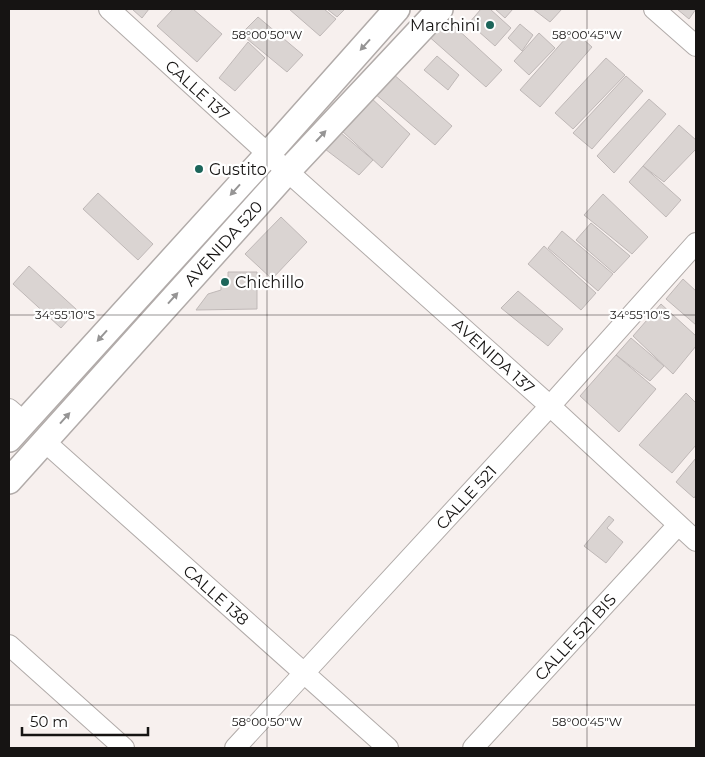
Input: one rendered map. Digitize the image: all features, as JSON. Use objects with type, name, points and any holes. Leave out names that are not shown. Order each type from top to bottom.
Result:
[{"type":"main road","name":"AVENIDA 520","points":[[14,424],[268,154],[398,9]]},
{"type":"main road","name":"AVENIDA 520","points":[[9,481],[288,171],[440,9]]},
{"type":"street","name":"CALLE 137","points":[[109,9],[288,171]]},
{"type":"street","points":[[654,9],[696,46]]},
{"type":"street","name":"AVENIDA 137","points":[[288,171],[550,406],[696,541]]},
{"type":"street","name":"CALLE 521","points":[[235,748],[550,406],[696,243]]},
{"type":"street","name":"CALLE 138","points":[[44,441],[388,748]]},
{"type":"street","name":"CALLE 521 BIS","points":[[473,748],[678,525]]},
{"type":"street","points":[[9,645],[124,748]]},
{"type":"building","points":[[132,9],[149,9],[142,18]]},
{"type":"building","points":[[173,9],[193,9],[222,34],[197,62],[157,26]]},
{"type":"building","points":[[289,9],[324,9],[336,19],[320,36]]},
{"type":"building","points":[[327,9],[345,9],[337,17]]},
{"type":"building","name":"Marchini","points":[[481,9],[490,9],[511,28],[495,46],[469,23]]},
{"type":"building","points":[[495,9],[513,9],[505,18]]},
{"type":"building","points":[[533,9],[562,9],[550,22]]},
{"type":"building","points":[[677,9],[696,9],[689,19]]},
{"type":"building","points":[[443,16],[502,70],[486,87],[426,34]]},
{"type":"building","points":[[258,17],[303,55],[287,72],[241,34]]},
{"type":"building","points":[[520,24],[533,35],[522,51],[508,38]]},
{"type":"building","points":[[573,30],[592,47],[540,107],[520,90]]},
{"type":"building","points":[[539,33],[555,48],[529,75],[514,61]]},
{"type":"building","points":[[248,42],[265,58],[235,91],[219,78]]},
{"type":"building","points":[[437,56],[459,75],[448,90],[424,70]]},
{"type":"building","points":[[606,58],[625,75],[573,129],[555,113]]},
{"type":"building","points":[[392,73],[452,126],[435,145],[374,93]]},
{"type":"building","points":[[626,76],[643,91],[592,149],[573,133]]},
{"type":"building","points":[[370,97],[410,134],[382,168],[341,130]]},
{"type":"building","points":[[649,99],[666,114],[614,173],[597,156]]},
{"type":"building","points":[[679,125],[696,140],[696,149],[664,182],[643,166]]},
{"type":"building","points":[[340,132],[373,160],[359,175],[325,149]]},
{"type":"building","points":[[643,166],[681,200],[666,217],[629,182]]},
{"type":"building","points":[[98,193],[153,244],[138,260],[83,209]]},
{"type":"building","points":[[603,194],[648,237],[632,254],[584,215]]},
{"type":"building","points":[[281,217],[307,242],[272,279],[245,254]]},
{"type":"building","points":[[591,223],[630,256],[614,273],[576,240]]},
{"type":"building","points":[[562,231],[613,274],[598,291],[548,248]]},
{"type":"building","points":[[544,246],[596,293],[581,310],[528,264]]},
{"type":"building","points":[[29,266],[77,310],[61,328],[13,284]]},
{"type":"building","points":[[228,272],[257,272],[257,309],[196,310],[208,294],[221,290],[221,278],[228,278]]},
{"type":"building","points":[[683,279],[696,291],[696,325],[666,299]]},
{"type":"building","points":[[518,291],[563,329],[548,346],[501,308]]},
{"type":"building","points":[[661,304],[696,336],[696,346],[673,374],[633,336]]},
{"type":"building","points":[[631,338],[664,366],[650,381],[616,355]]},
{"type":"building","points":[[616,355],[656,389],[619,432],[580,396]]},
{"type":"building","points":[[686,393],[696,403],[696,445],[672,473],[639,445]]},
{"type":"building","points":[[696,458],[696,495],[694,498],[676,482]]},
{"type":"building","points":[[609,516],[614,520],[607,528],[623,542],[606,563],[584,546]]},
{"type":"place","name":"Marchini","points":[[490,25]]},
{"type":"place","name":"Gustito","points":[[199,169]]},
{"type":"place","name":"Chichillo","points":[[225,282]]}]
